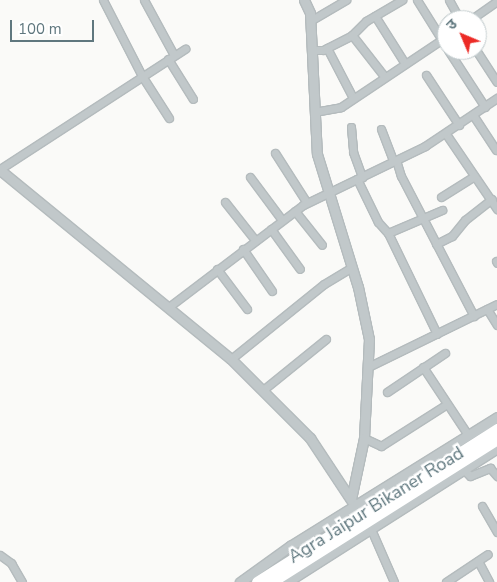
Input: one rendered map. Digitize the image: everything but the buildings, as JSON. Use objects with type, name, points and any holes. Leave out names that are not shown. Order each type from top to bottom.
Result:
[{"type":"highway","name":"Agra Jaipur Bikaner Road","points":[[256,582],[360,513],[497,429]]},
{"type":"highway","name":"Agra Jaipur Bikaner Road","points":[[271,582],[360,513],[497,439]]},
{"type":"street","points":[[103,0],[142,76],[169,118]]},
{"type":"street","points":[[144,0],[193,99]]},
{"type":"street","points":[[304,0],[310,21],[317,154],[327,193],[366,316],[370,366],[360,513]]},
{"type":"street","points":[[310,21],[346,0]]},
{"type":"street","points":[[311,50],[326,48],[352,35],[375,16],[402,0]]},
{"type":"street","points":[[417,0],[437,28]]},
{"type":"street","points":[[484,10],[497,1]]},
{"type":"street","points":[[375,16],[404,62]]},
{"type":"street","points":[[352,35],[384,76]]},
{"type":"street","points":[[314,112],[341,107],[404,62],[437,42]]},
{"type":"street","points":[[326,48],[353,98]]},
{"type":"street","points":[[185,49],[0,170],[170,306],[231,359],[310,438],[360,513],[394,582]]},
{"type":"street","points":[[454,60],[485,107]]},
{"type":"street","points":[[483,60],[497,82]]},
{"type":"street","points":[[426,75],[459,125]]},
{"type":"street","points":[[170,306],[217,268],[307,203],[446,134],[497,98]]},
{"type":"street","points":[[473,116],[496,150]]},
{"type":"street","points":[[351,127],[352,152],[360,178],[378,222],[388,233],[436,334]]},
{"type":"street","points":[[382,128],[401,176],[474,316]]},
{"type":"street","points":[[446,134],[497,209]]},
{"type":"street","points":[[275,153],[307,203]]},
{"type":"street","points":[[441,196],[474,176]]},
{"type":"street","points":[[250,177],[282,220]]},
{"type":"street","points":[[436,244],[452,236],[465,220],[492,199]]},
{"type":"street","points":[[225,202],[256,240]]},
{"type":"street","points":[[388,233],[442,210]]},
{"type":"street","points":[[295,211],[322,244]]},
{"type":"street","points":[[270,229],[300,269]]},
{"type":"street","points":[[243,249],[272,291]]},
{"type":"street","points":[[217,268],[247,309]]},
{"type":"street","points":[[231,359],[324,284],[351,268]]},
{"type":"street","points":[[370,366],[497,304]]},
{"type":"street","points":[[487,309],[497,325]]},
{"type":"street","points":[[263,390],[326,339]]},
{"type":"street","points":[[387,392],[444,353]]},
{"type":"street","points":[[423,367],[468,435]]},
{"type":"street","points":[[364,438],[381,446],[447,404]]},
{"type":"street","points":[[240,582],[360,513],[468,435],[497,417]]},
{"type":"street","points":[[287,582],[360,513],[463,469],[497,448]]},
{"type":"street","points":[[463,469],[470,476],[490,468],[497,476]]},
{"type":"street","points":[[482,506],[497,532]]},
{"type":"street","points":[[446,582],[457,579],[478,560],[488,554]]},
{"type":"street","points":[[0,555],[11,563],[22,582]]},
{"type":"street","points":[[478,560],[489,582]]}]
